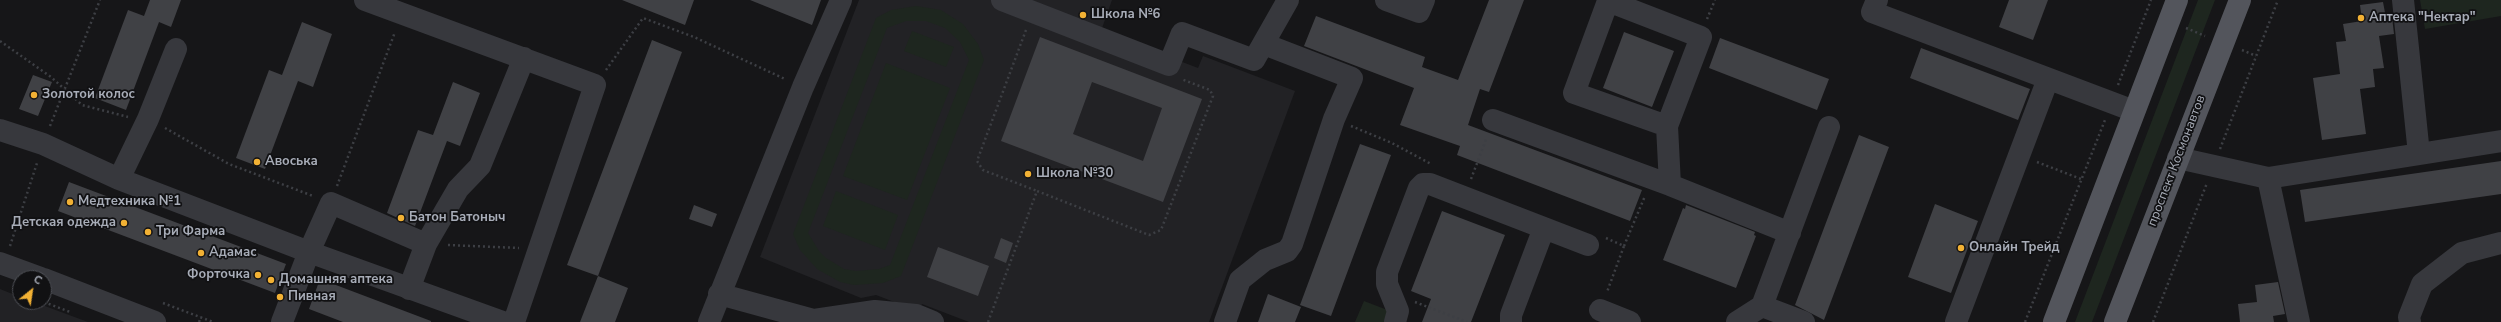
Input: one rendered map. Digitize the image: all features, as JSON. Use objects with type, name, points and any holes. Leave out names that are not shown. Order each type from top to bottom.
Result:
[{"type":"main road","points":[[2054,322],[2177,0]]},
{"type":"main road","name":"проспект Космонавтов","points":[[2115,322],[2240,0]]},
{"type":"street","points":[[365,0],[404,7],[524,58],[595,85],[514,322]]},
{"type":"street","points":[[709,322],[803,87],[841,0]]},
{"type":"street","points":[[1002,0],[1169,64],[1182,33],[1254,60],[1288,0]]},
{"type":"street","points":[[1386,0],[1419,12],[1424,0]]},
{"type":"street","points":[[1877,0],[1872,12],[2134,111]]},
{"type":"street","points":[[2403,0],[2419,154]]},
{"type":"street","points":[[1661,181],[1667,126],[1701,37],[1608,1],[1574,93],[1667,126]]},
{"type":"street","points":[[1226,322],[1240,280],[1265,260],[1287,251],[1292,244],[1334,119],[1352,78],[1264,44]]},
{"type":"street","points":[[119,179],[148,119],[176,49]]},
{"type":"street","points":[[409,289],[426,244],[458,189],[480,166],[524,58]]},
{"type":"street","points":[[1956,322],[2048,79]]},
{"type":"street","points":[[1493,120],[1661,181],[1790,232]]},
{"type":"street","points":[[1737,322],[1762,306],[1829,127]]},
{"type":"street","points":[[0,130],[44,144],[119,179],[309,252],[504,322]]},
{"type":"street","points":[[2178,158],[2268,178],[2501,141]]},
{"type":"street","points":[[2268,178],[2299,322]]},
{"type":"street","points":[[1395,322],[1398,311],[1386,278],[1387,272],[1419,188],[1423,184],[1430,184],[1588,245]]},
{"type":"street","points":[[282,322],[309,252],[331,202],[426,244]]},
{"type":"street","points":[[1511,322],[1511,315],[1544,228]]},
{"type":"street","points":[[2410,322],[2409,317],[2422,284],[2462,253],[2501,243]]},
{"type":"street","points":[[5,254],[29,270]]},
{"type":"street","points":[[52,282],[155,322]]},
{"type":"street","points":[[719,294],[814,320],[875,311],[916,316],[933,322]]},
{"type":"street","points":[[1762,306],[1804,322]]},
{"type":"street","points":[[1600,310],[1630,322]]},
{"type":"path","points":[[5,254],[44,144],[100,0]]},
{"type":"path","points":[[2025,322],[2112,103],[2151,0]]},
{"type":"path","points":[[331,202],[404,7]]},
{"type":"path","points":[[1032,12],[977,161],[982,170],[1149,235],[1161,230],[1213,96],[1210,90],[1166,73],[1169,64]]},
{"type":"path","points":[[595,85],[643,18],[694,37],[803,87]]},
{"type":"path","points":[[2169,22],[2223,43]]},
{"type":"path","points":[[1334,119],[1392,143],[1434,166]]},
{"type":"path","points":[[2019,156],[2081,179]]},
{"type":"path","points":[[1624,246],[1661,181]]},
{"type":"path","points":[[988,322],[1037,191]]},
{"type":"path","points":[[426,244],[539,248]]},
{"type":"path","points":[[1391,292],[1466,322]]},
{"type":"path","points":[[199,322],[200,317]]},
{"type":"shaded area","name":"Школа №30","points":[[859,0],[1112,0],[1101,31],[1198,68],[1203,56],[1295,91],[1209,322],[969,322],[922,304],[918,311],[876,295],[861,298],[760,257]]},
{"type":"shaded area","points":[[2198,0],[2215,0],[2092,322],[2075,322]]},
{"type":"shaded area","points":[[2420,0],[2501,0],[2501,16],[2425,29]]},
{"type":"shaded area","points":[[916,6],[941,10],[963,24],[978,44],[984,60],[901,276],[883,283],[854,285],[840,282],[817,269],[800,250],[793,234],[876,18],[891,10]],"holes":[[[906,21],[926,21],[945,28],[960,42],[969,60],[890,265],[879,269],[856,271],[844,269],[826,258],[819,251],[808,233],[887,28]]]},
{"type":"shaded area","points":[[912,31],[954,47],[946,67],[904,51]]},
{"type":"shaded area","points":[[886,63],[950,88],[907,200],[843,176]]},
{"type":"shaded area","points":[[836,191],[898,215],[885,250],[823,226]]},
{"type":"shaded area","points":[[0,289],[12,294],[12,310],[52,310],[52,309],[88,322],[0,322]]},
{"type":"shaded area","points":[[1364,301],[1390,311],[1386,322],[1355,322]]},
{"type":"building","points":[[150,0],[181,0],[171,27],[159,22],[126,110],[95,98],[128,10],[144,16]]},
{"type":"building","points":[[622,0],[694,0],[685,25]]},
{"type":"building","points":[[750,0],[821,0],[812,25]]},
{"type":"building","points":[[1489,0],[1524,0],[1489,92],[1480,89],[1468,125],[1642,190],[1630,221],[1457,155],[1460,146],[1400,125],[1414,88],[1304,46],[1316,16],[1425,57],[1422,67],[1458,80]]},
{"type":"building","points":[[2009,0],[2048,0],[2033,40],[1999,27]]},
{"type":"building","points":[[2383,2],[2386,18],[2392,17],[2394,34],[2379,36],[2384,68],[2373,69],[2375,87],[2360,89],[2366,134],[2322,140],[2313,78],[2340,74],[2336,42],[2346,41],[2343,24],[2362,21],[2360,5]]},
{"type":"building","points":[[302,22],[332,34],[313,87],[298,81],[265,169],[236,158],[269,70],[282,75]]},
{"type":"building","points":[[1624,32],[1674,51],[1652,107],[1603,88]]},
{"type":"building","points":[[1040,37],[1202,99],[1163,202],[1001,141]],"holes":[[[1092,82],[1162,108],[1143,161],[1073,134]]]},
{"type":"building","points":[[1720,38],[1829,79],[1817,110],[1709,68]]},
{"type":"building","points":[[652,40],[682,52],[598,276],[567,265]]},
{"type":"building","points":[[1921,48],[2030,89],[2018,120],[1910,78]]},
{"type":"building","points":[[33,75],[52,82],[38,116],[19,109]]},
{"type":"building","points":[[453,82],[480,93],[460,146],[447,141],[415,226],[387,213],[418,130],[433,135]]},
{"type":"building","points":[[1859,135],[1889,147],[1824,320],[1795,305]]},
{"type":"building","points":[[1360,144],[1391,155],[1331,316],[1300,305]]},
{"type":"building","points":[[2501,161],[2501,194],[2305,222],[2300,190]]},
{"type":"building","points":[[69,182],[286,264],[275,293],[58,211]]},
{"type":"building","points":[[1935,204],[1978,221],[1951,293],[1908,277]]},
{"type":"building","points":[[694,205],[717,214],[712,227],[689,219]]},
{"type":"building","points":[[1686,205],[1755,232],[1754,235],[1756,236],[1736,288],[1663,260],[1683,208],[1685,209]]},
{"type":"building","points":[[1442,211],[1505,235],[1471,322],[1422,322],[1431,299],[1411,291]]},
{"type":"building","points":[[1001,238],[1013,243],[1006,263],[994,258]]},
{"type":"building","points":[[938,247],[989,266],[978,296],[927,277]]},
{"type":"building","points":[[598,276],[628,288],[615,322],[580,322]]},
{"type":"building","points":[[320,279],[431,322],[343,322],[309,309]]},
{"type":"building","points":[[2278,282],[2285,314],[2273,316],[2274,322],[2240,322],[2238,304],[2257,302],[2255,285]]},
{"type":"building","points":[[1268,294],[1301,307],[1295,322],[1258,322]]},
{"type":"place","name":"Школа №6","points":[[1083,15]]},
{"type":"place","name":"Аптека \"Нектар\"","points":[[2361,18]]},
{"type":"place","name":"Золотой колос","points":[[34,95]]},
{"type":"place","name":"Авоська","points":[[257,162]]},
{"type":"place","name":"Школа №30","points":[[1028,174]]},
{"type":"place","name":"Медтехника №1","points":[[70,202]]},
{"type":"place","name":"Батон Батоныч","points":[[401,218]]},
{"type":"place","name":"Детская одежда","points":[[124,223]]},
{"type":"place","name":"Три Фарма","points":[[148,232]]},
{"type":"place","name":"Онлайн Трейд","points":[[1961,248]]},
{"type":"place","name":"Адамас","points":[[201,253]]},
{"type":"place","name":"Форточка","points":[[258,275]]},
{"type":"place","name":"Домашняя аптека","points":[[271,280]]},
{"type":"place","name":"Пивная","points":[[280,297]]}]
